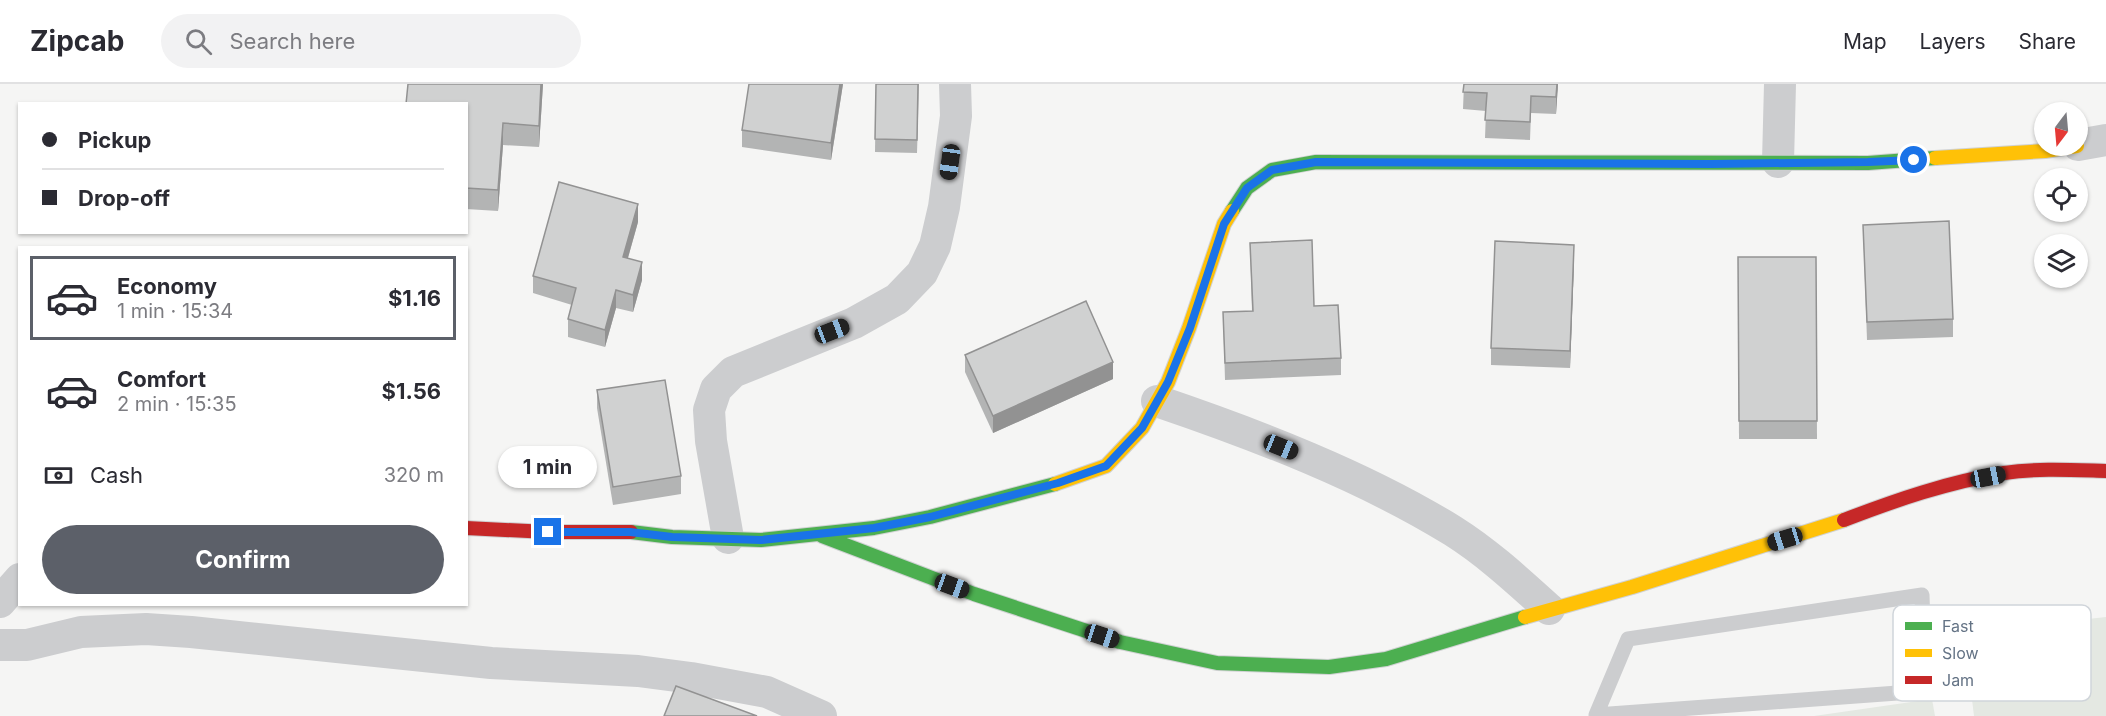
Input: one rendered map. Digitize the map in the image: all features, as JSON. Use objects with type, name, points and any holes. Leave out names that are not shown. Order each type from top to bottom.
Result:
[{"type":"street","points":[[728,538],[711,441],[709,410],[716,389],[733,372],[863,318],[897,299],[922,273],[935,246],[944,207],[956,116],[955,84]]},
{"type":"street","points":[[1778,162],[1780,84]]},
{"type":"street","points":[[2088,144],[2106,140]]},
{"type":"street","points":[[468,528],[548,532],[630,532],[672,537],[761,540],[874,528],[930,517],[1058,483],[1106,466],[1142,428],[1168,382],[1190,328],[1224,224],[1247,188],[1272,170],[1316,162],[1687,164],[1880,162],[2034,152]]},
{"type":"street","points":[[1157,401],[1227,425],[1317,462],[1402,503],[1462,538],[1496,562],[1549,609]]},
{"type":"street","points":[[818,534],[974,594],[1120,642],[1217,663],[1329,667],[1386,659],[1549,609],[1632,587],[1827,527],[1901,498],[1953,483],[2006,473],[2106,471]]},
{"type":"street","points":[[0,602],[18,581]]},
{"type":"street","points":[[0,645],[27,645],[81,632],[146,629],[191,632],[491,663],[638,671],[691,678],[767,692],[821,716]]},
{"type":"lane","points":[[1893,693],[1596,716],[1628,639],[1922,595],[1922,605]]},
{"type":"shaded area","points":[[2106,617],[2106,716],[1974,716],[1972,701],[2091,701],[2091,619]]},
{"type":"shaded area","points":[[1932,701],[1935,716],[1814,716]]},
{"type":"building","points":[[408,84],[541,84],[539,126],[503,123],[498,190],[468,188],[468,102],[406,102]]},
{"type":"building","points":[[749,84],[840,84],[831,143],[742,130]]},
{"type":"building","points":[[876,84],[918,84],[917,140],[875,139]]},
{"type":"building","points":[[1464,84],[1557,84],[1556,97],[1531,96],[1530,122],[1485,120],[1487,93],[1463,92]]},
{"type":"building","points":[[559,182],[638,204],[623,257],[642,262],[633,295],[616,290],[605,330],[568,319],[576,288],[533,276]]},
{"type":"building","points":[[1949,221],[1953,319],[1867,322],[1863,225]]},
{"type":"building","points":[[1312,240],[1314,306],[1338,305],[1341,358],[1225,363],[1223,312],[1253,311],[1250,243]]},
{"type":"building","points":[[1495,241],[1574,245],[1570,351],[1491,348]]},
{"type":"building","points":[[1738,257],[1816,257],[1817,421],[1739,421]]},
{"type":"building","points":[[1086,301],[1113,362],[993,416],[965,355]]},
{"type":"building","points":[[665,380],[681,476],[613,487],[597,390]]},
{"type":"building","points":[[676,686],[757,716],[664,716]]},
{"type":"traffic: fast","points":[[1232,211],[1247,188],[1272,170],[1316,162],[1868,163],[1935,158]]},
{"type":"traffic: fast","points":[[631,532],[672,537],[761,540],[874,528],[930,517],[1055,484]]},
{"type":"traffic: fast","points":[[822,536],[974,594],[1120,642],[1217,663],[1329,667],[1386,659],[1525,617]]},
{"type":"traffic: slow","points":[[1935,158],[2034,152]]},
{"type":"traffic: slow","points":[[1055,484],[1106,466],[1142,428],[1168,382],[1224,224],[1232,211]]},
{"type":"traffic: slow","points":[[1525,617],[1632,587],[1844,520]]},
{"type":"traffic: jam","points":[[1844,520],[1922,492],[2004,473],[2029,470],[2106,471]]},
{"type":"traffic: jam","points":[[468,528],[548,532],[631,532]]},
{"type":"route","points":[[548,532],[630,532],[672,537],[761,540],[874,528],[930,517],[1058,483],[1106,466],[1142,428],[1168,382],[1190,328],[1224,224],[1247,188],[1272,170],[1316,162],[1711,164],[1914,160]]}]
